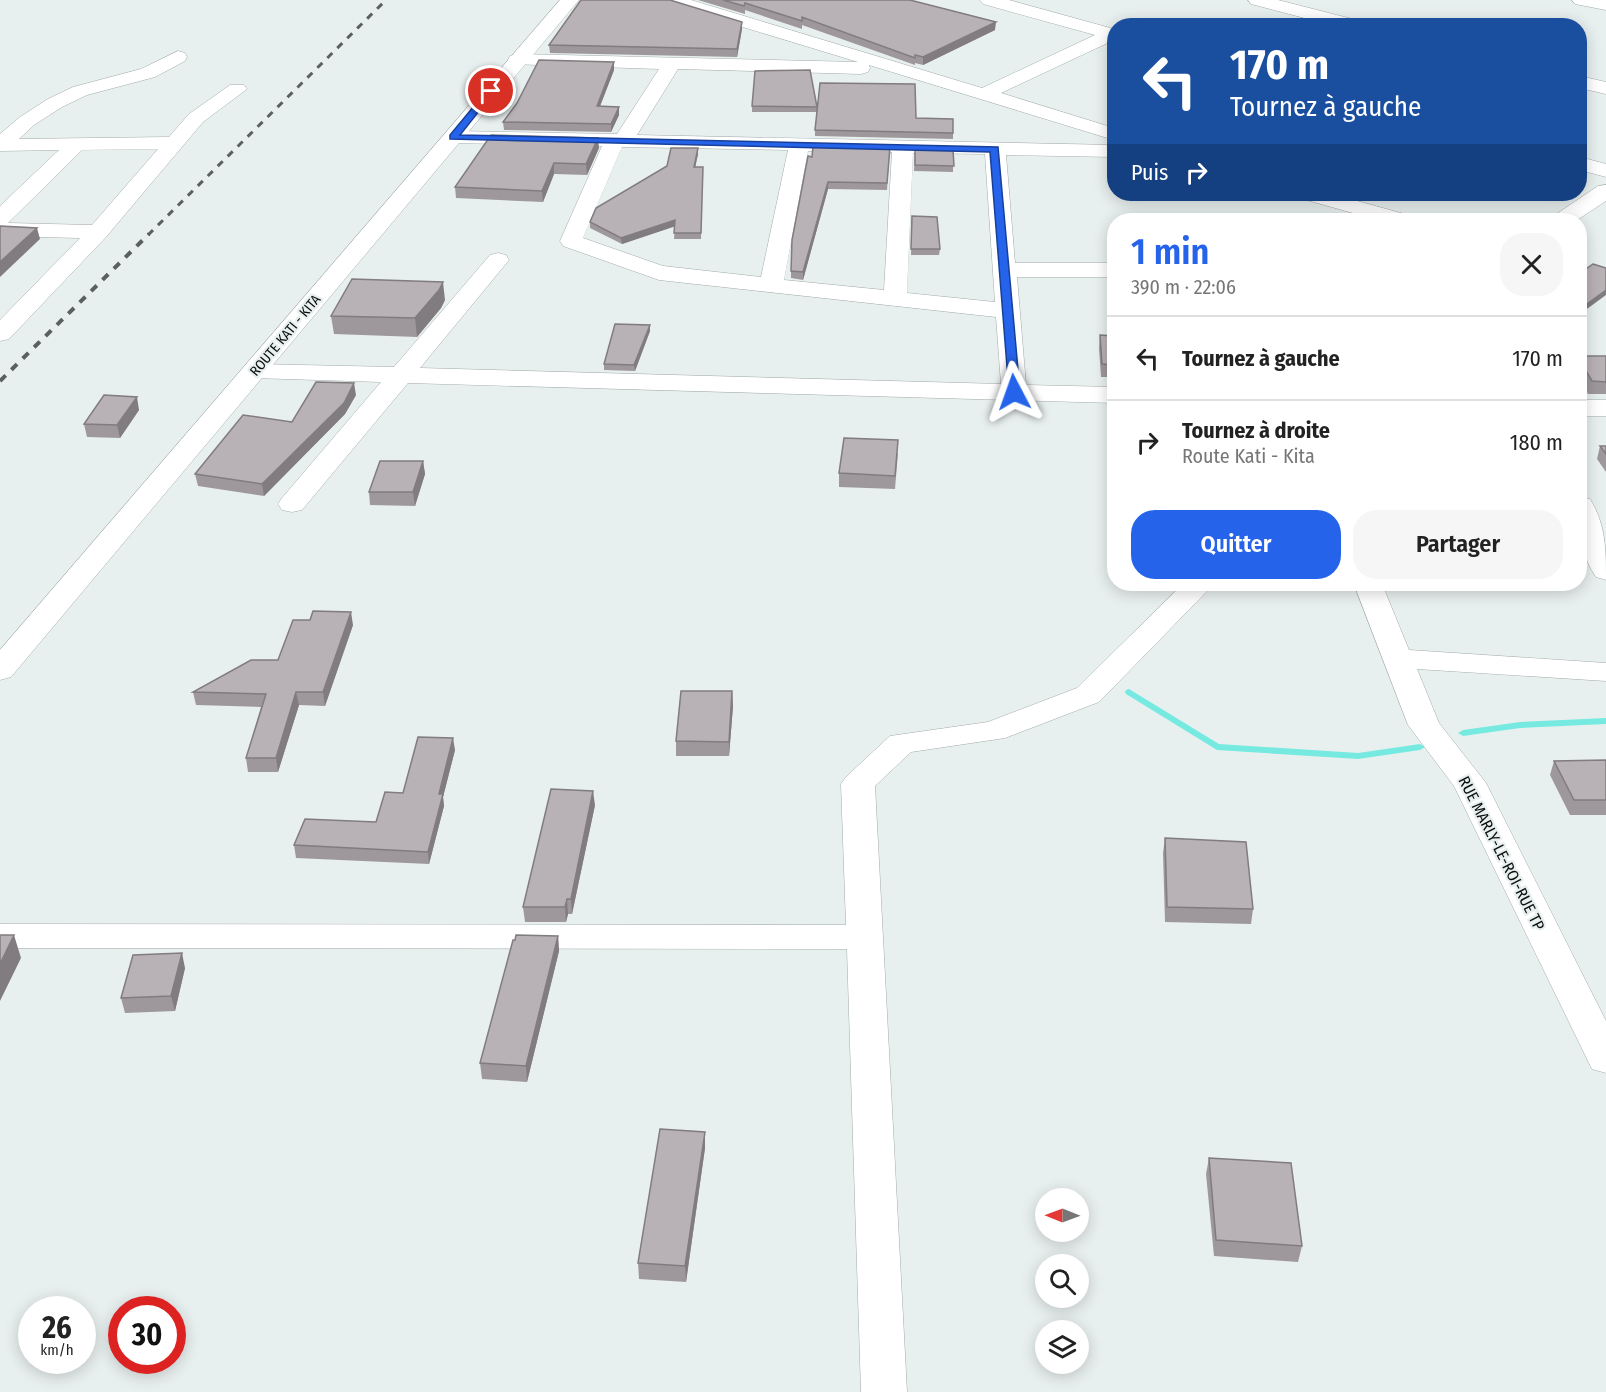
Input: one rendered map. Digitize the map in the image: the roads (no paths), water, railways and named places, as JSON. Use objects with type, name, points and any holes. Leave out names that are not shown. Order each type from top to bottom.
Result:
[{"type":"main road","name":"ROUTE KATI - KITA","points":[[0,670],[570,0]]},
{"type":"street","points":[[673,0],[1107,132]]},
{"type":"street","points":[[989,0],[1107,32]]},
{"type":"street","points":[[1257,0],[1327,18]]},
{"type":"street","points":[[1581,0],[1606,5]]},
{"type":"street","points":[[984,94],[1107,37]]},
{"type":"street","points":[[0,145],[27,121],[55,103],[80,91],[148,73],[177,57]]},
{"type":"street","points":[[517,60],[901,69]]},
{"type":"street","points":[[671,65],[619,141],[572,241],[659,273],[1009,310]]},
{"type":"street","points":[[1587,84],[1606,88]]},
{"type":"street","points":[[0,334],[98,232],[196,118],[237,89]]},
{"type":"street","points":[[453,137],[1107,151]]},
{"type":"street","points":[[0,145],[174,143]]},
{"type":"street","points":[[771,285],[799,144]]},
{"type":"street","points":[[0,218],[76,145]]},
{"type":"street","points":[[895,298],[903,147]]},
{"type":"street","points":[[994,149],[1014,392]]},
{"type":"street","points":[[1587,165],[1606,171]]},
{"type":"street","points":[[1573,213],[1606,191]]},
{"type":"street","points":[[1335,201],[1376,213]]},
{"type":"street","points":[[0,229],[98,232]]},
{"type":"street","points":[[292,504],[498,260]]},
{"type":"street","points":[[1005,270],[1107,270]]},
{"type":"street","points":[[254,371],[1107,395]]},
{"type":"street","points":[[1587,408],[1606,408]]},
{"type":"street","points":[[1587,523],[1606,572]]},
{"type":"street","points":[[884,1392],[858,784],[901,743],[994,731],[1088,695],[1192,591]]},
{"type":"street","name":"RUE MARLY-LE-ROI-RUE TP","points":[[1371,591],[1424,725],[1469,783],[1606,1059]]},
{"type":"street","points":[[1398,658],[1606,672]]},
{"type":"street","points":[[0,936],[864,937]]},
{"type":"waterway","points":[[1129,692],[1217,747],[1358,756],[1420,747]]},
{"type":"waterway","points":[[1463,733],[1520,725],[1606,721]]},
{"type":"railway","points":[[148,235],[386,0]]},
{"type":"railway","points":[[0,381],[149,234]]}]
